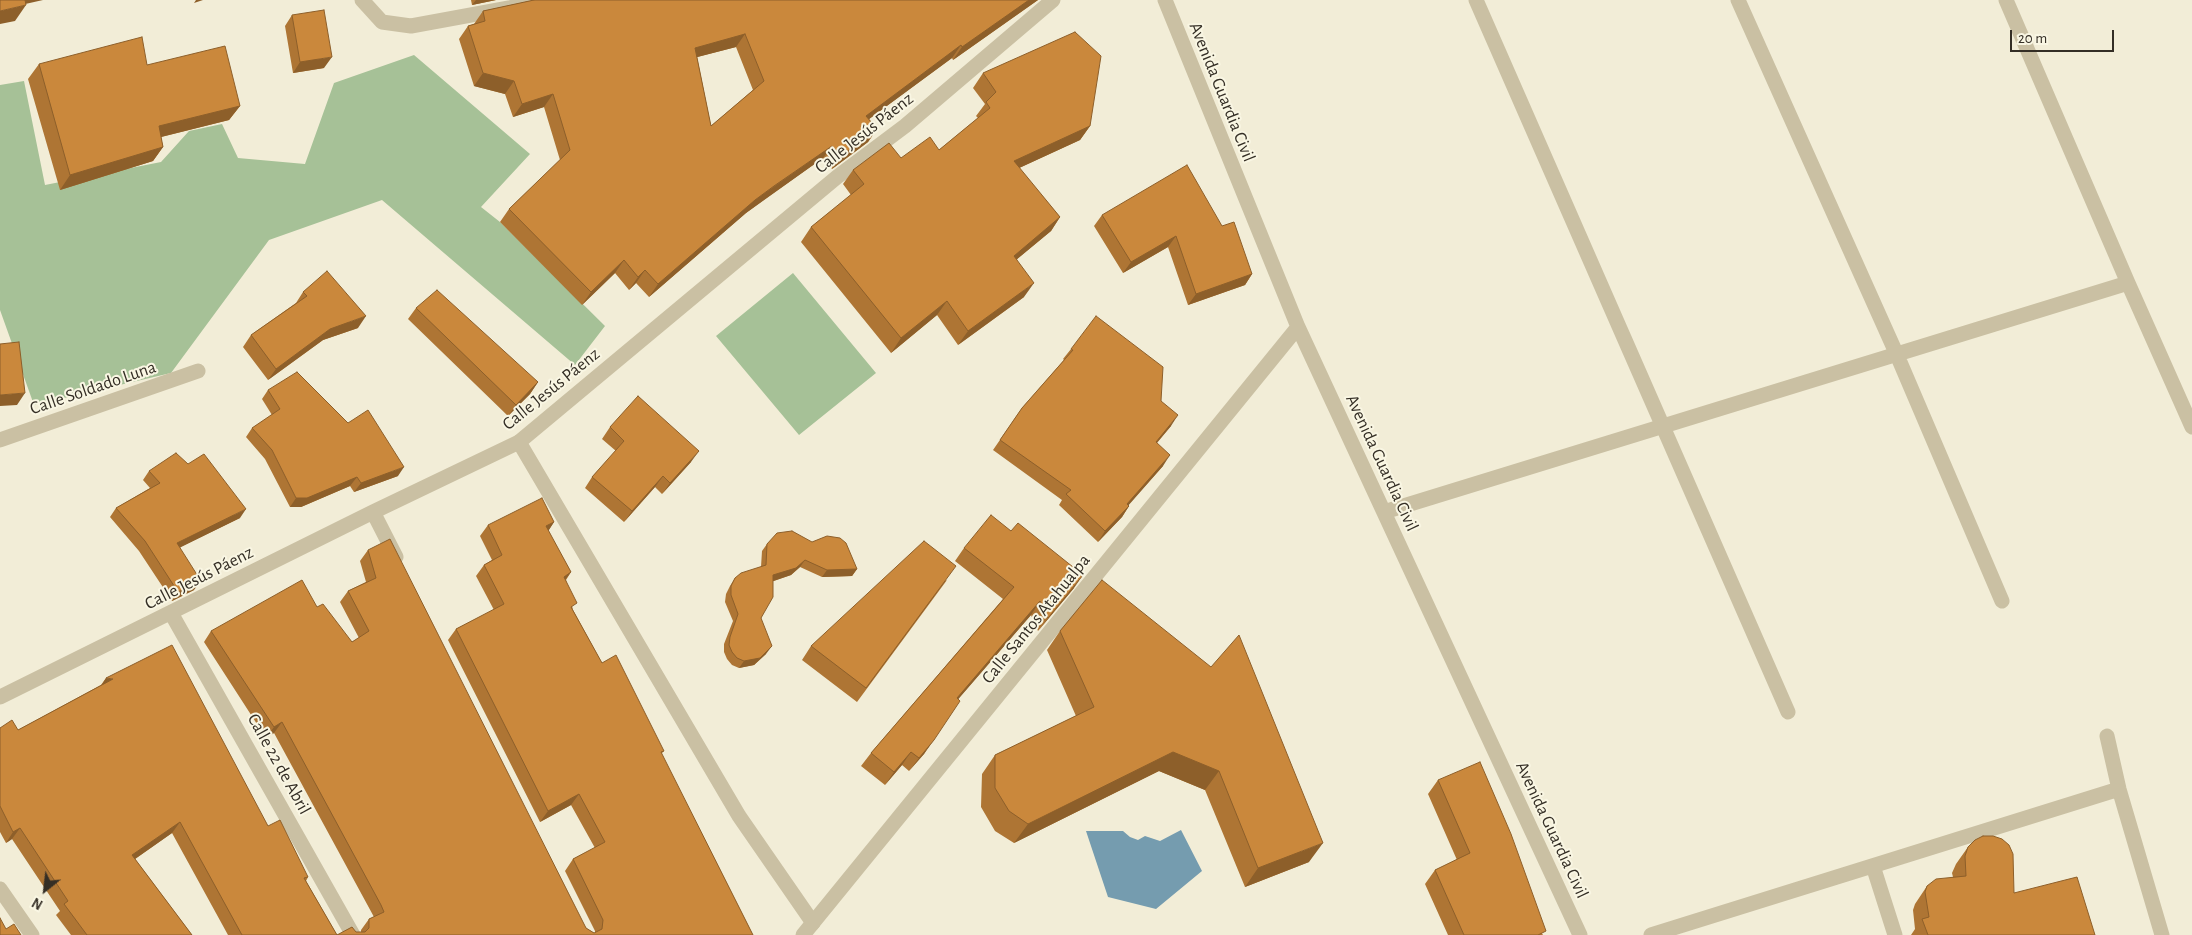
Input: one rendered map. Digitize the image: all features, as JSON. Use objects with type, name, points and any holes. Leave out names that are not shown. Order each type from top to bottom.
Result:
[{"type":"street","points":[[362,0],[382,22],[411,26],[509,8],[541,0]]},
{"type":"street","name":"Calle Jesús Páenz","points":[[0,696],[519,442],[837,177],[905,126],[1053,0]]},
{"type":"street","name":"Avenida Guardia Civil","points":[[1165,0],[1298,327],[1580,935]]},
{"type":"street","points":[[1476,0],[1788,712]]},
{"type":"street","points":[[1738,0],[1897,355],[2002,601]]},
{"type":"street","points":[[2006,0],[2192,426]]},
{"type":"street","points":[[1384,512],[2128,283]]},
{"type":"street","name":"Calle Santos Atahualpa","points":[[803,935],[1298,327]]},
{"type":"street","name":"Calle Soldado Luna","points":[[0,440],[198,371]]},
{"type":"street","points":[[519,442],[739,816],[813,923]]},
{"type":"street","points":[[373,512],[404,573]]},
{"type":"street","name":"Calle 22 de Abril","points":[[171,613],[352,935]]},
{"type":"street","points":[[2107,736],[2120,789],[2162,935]]},
{"type":"street","points":[[1651,935],[2120,789]]},
{"type":"street","points":[[1873,866],[1895,935]]},
{"type":"street","points":[[0,889],[32,935]]},
{"type":"green space","points":[[414,55],[530,154],[481,207],[500,222],[605,326],[575,365],[382,200],[269,240],[171,373],[34,405],[0,310],[0,85],[24,81],[45,185],[161,162],[189,131],[222,124],[238,158],[305,164],[334,83]]},
{"type":"green space","points":[[793,273],[876,373],[799,435],[716,336]]},
{"type":"water","points":[[1181,830],[1202,871],[1156,909],[1108,897],[1086,831],[1123,831],[1130,837],[1138,840],[1145,836],[1160,841]]},
{"type":"building","points":[[0,0],[25,0],[26,5],[0,11]]},
{"type":"building","points":[[534,0],[1029,0],[962,47],[961,45],[866,116],[877,129],[841,156],[832,146],[774,186],[755,200],[658,284],[645,270],[638,277],[624,260],[591,292],[509,209],[570,150],[553,94],[522,104],[514,81],[483,73],[468,26],[485,21],[483,11]],"holes":[[[745,34],[764,81],[711,126],[695,48]]]},
{"type":"building","points":[[324,10],[332,57],[300,62],[292,15]]},
{"type":"building","points":[[1075,32],[1101,56],[1090,126],[1014,161],[1060,217],[1014,256],[1034,283],[968,331],[947,301],[901,338],[811,227],[864,184],[853,170],[889,143],[901,158],[930,137],[939,150],[990,108],[986,102],[996,92],[983,73]]},
{"type":"building","points":[[142,37],[147,65],[225,46],[240,106],[159,126],[163,147],[70,175],[39,64]]},
{"type":"building","points":[[1187,165],[1222,226],[1234,222],[1252,274],[1196,294],[1176,236],[1131,262],[1102,215]]},
{"type":"building","points":[[327,271],[366,316],[330,329],[276,369],[251,335],[307,296],[303,292]]},
{"type":"building","points":[[437,290],[538,382],[516,405],[416,308]]},
{"type":"building","points":[[1096,316],[1163,367],[1161,401],[1178,415],[1156,442],[1170,455],[1127,504],[1129,506],[1105,531],[1066,494],[1071,490],[1000,440],[1022,408],[1073,350],[1071,349]]},
{"type":"building","points":[[19,342],[25,393],[0,395],[0,344]]},
{"type":"building","points":[[297,372],[348,423],[368,410],[404,467],[361,483],[357,477],[307,498],[296,498],[272,450],[252,428],[280,409],[268,390]]},
{"type":"building","points":[[638,396],[699,451],[670,483],[663,476],[632,511],[592,477],[624,441],[610,427]]},
{"type":"building","points":[[176,453],[188,464],[204,454],[246,509],[177,543],[201,581],[178,592],[145,541],[116,508],[160,483],[149,471]]},
{"type":"building","points":[[542,498],[554,522],[546,526],[571,572],[564,577],[577,603],[571,607],[602,663],[616,655],[664,751],[661,752],[753,935],[337,935],[352,927],[356,932],[365,932],[369,928],[369,919],[384,912],[282,722],[274,727],[211,631],[302,580],[317,607],[323,604],[352,642],[369,631],[348,591],[376,578],[368,550],[390,539],[586,928],[594,933],[602,929],[603,920],[573,859],[605,842],[579,794],[548,811],[456,629],[504,604],[484,565],[502,555],[488,525]]},
{"type":"building","points":[[991,515],[1011,531],[1018,523],[1083,575],[1048,618],[1040,601],[957,698],[960,701],[934,740],[919,758],[911,752],[894,772],[871,753],[1014,587],[964,548]]},
{"type":"building","points":[[792,531],[812,542],[827,536],[840,538],[846,543],[857,569],[827,570],[805,560],[796,568],[773,575],[773,597],[761,618],[772,646],[760,658],[744,661],[737,658],[729,645],[738,614],[731,595],[731,586],[735,578],[741,573],[766,565],[767,544],[777,533]]},
{"type":"building","points":[[924,541],[956,566],[866,688],[811,646]]},
{"type":"building","points":[[1102,580],[1211,667],[1239,635],[1323,843],[1258,868],[1219,771],[1173,752],[1028,824],[1009,811],[995,788],[995,755],[1094,707],[1060,631]]},
{"type":"building","points":[[172,645],[268,826],[280,820],[308,877],[304,878],[337,935],[242,935],[180,822],[132,855],[192,935],[87,935],[64,904],[68,901],[20,828],[13,832],[0,806],[0,728],[12,720],[18,730],[113,679],[106,678]]},
{"type":"building","points":[[1480,762],[1511,834],[1546,931],[1538,935],[1464,935],[1435,870],[1470,853],[1438,780]]},
{"type":"building","points":[[1983,836],[1993,836],[2002,839],[2009,845],[2013,854],[2014,893],[2077,877],[2095,935],[1928,935],[1922,919],[1929,917],[1925,892],[1927,886],[1936,879],[1966,876],[1965,856],[1968,847],[1975,840]]},
{"type":"building","points":[[0,918],[6,929],[14,924],[21,935],[0,935]]}]
